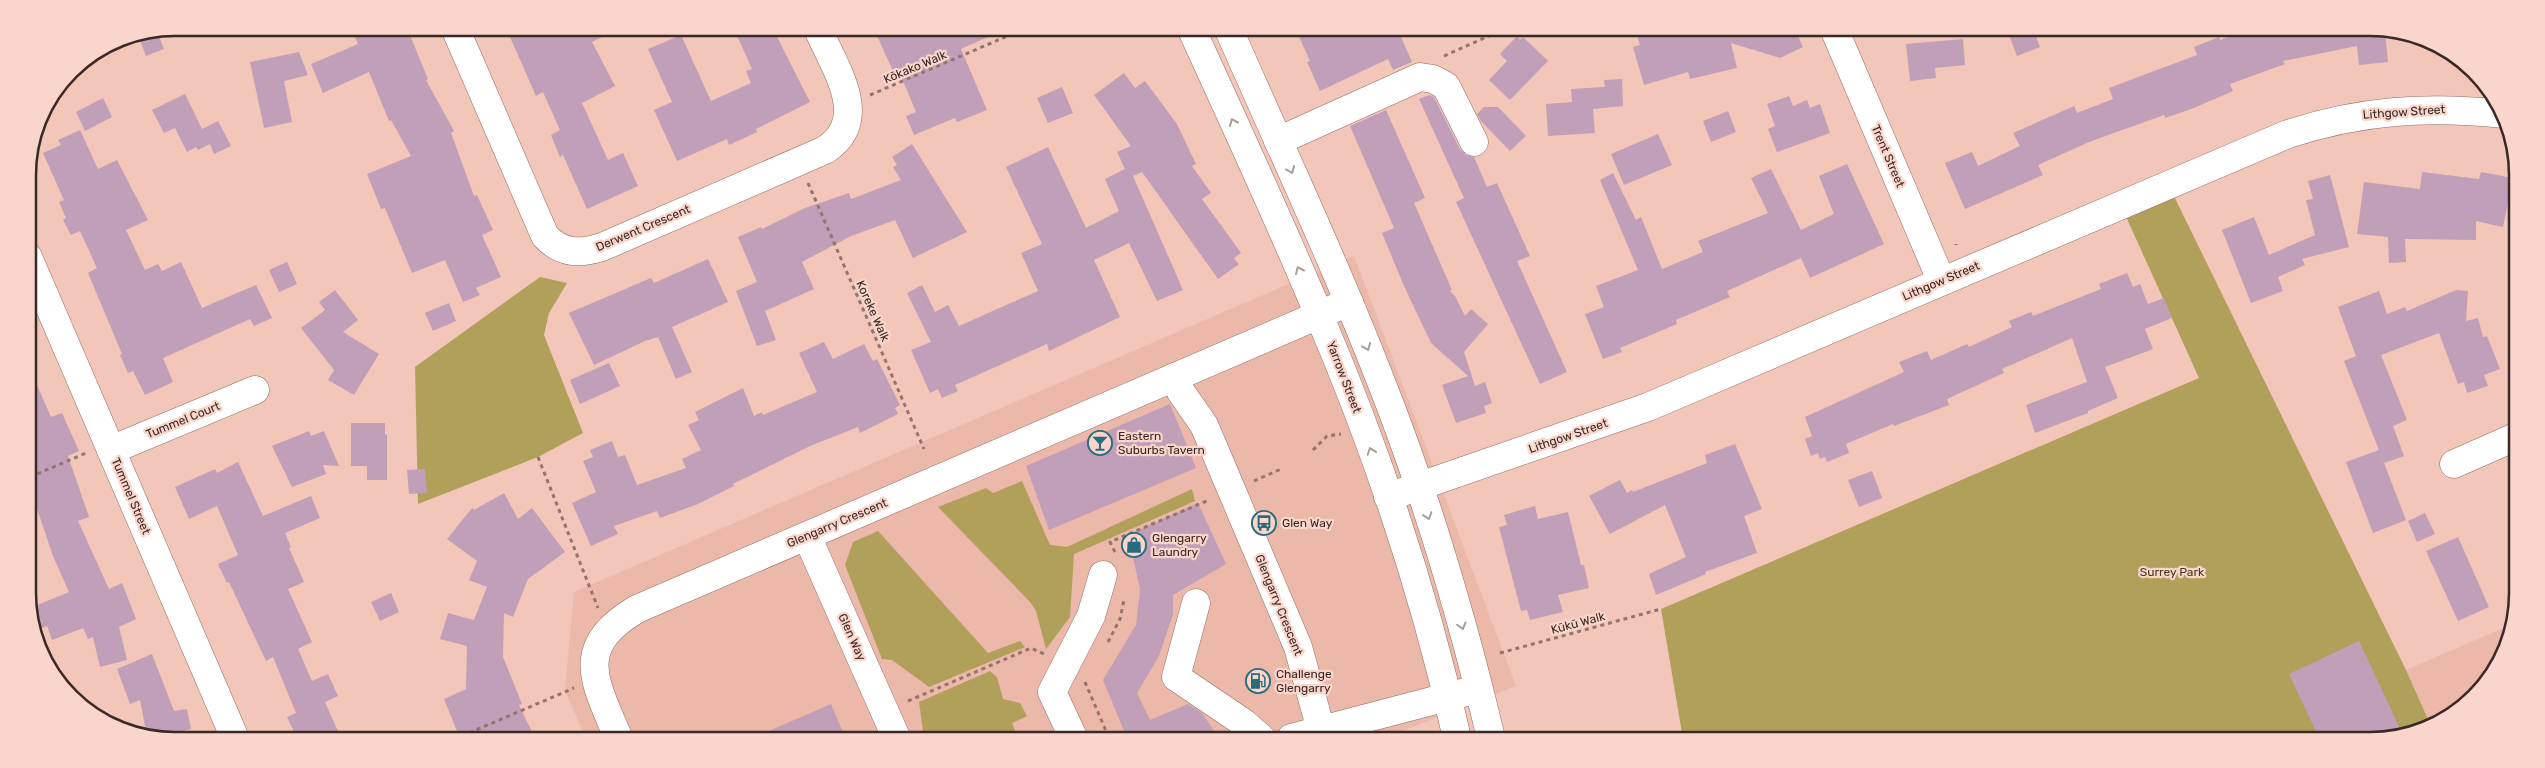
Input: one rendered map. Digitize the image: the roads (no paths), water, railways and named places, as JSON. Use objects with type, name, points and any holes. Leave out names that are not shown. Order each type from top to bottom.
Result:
[{"type":"street","name":"Derwent Crescent","points":[[458,36],[546,236],[553,245],[577,252],[602,247],[825,150],[836,143],[844,132],[849,120],[848,104],[821,36]]},
{"type":"street","name":"Yarrow Street","points":[[1195,36],[1319,315],[1388,496],[1448,696],[1456,731]]},
{"type":"street","points":[[1232,36],[1349,302],[1380,380],[1418,486],[1448,580],[1489,731]]},
{"type":"street","name":"Trent Street","points":[[1837,36],[1942,280]]},
{"type":"street","points":[[1278,141],[1420,77],[1433,79],[1446,86],[1474,142]]},
{"type":"street","name":"Lithgow Street","points":[[1388,496],[1612,421],[2255,146],[2320,124],[2352,116],[2416,109],[2455,109],[2493,113]]},
{"type":"street","name":"Tummel Street","points":[[37,280],[100,450],[232,732]]},
{"type":"street","name":"Glengarry Crescent","points":[[616,732],[594,679],[593,661],[598,644],[608,631],[619,620],[637,609],[1349,302]]},
{"type":"street","name":"Glengarry Crescent","points":[[1174,377],[1181,392],[1204,425],[1298,647],[1321,730]]},
{"type":"street","name":"Tummel Court","points":[[100,450],[255,390]]},
{"type":"street","points":[[2454,464],[2509,440]]},
{"type":"street","name":"Glen Way","points":[[807,536],[894,732]]},
{"type":"street","points":[[1070,732],[1052,692],[1091,616],[1110,567]]},
{"type":"street","points":[[1196,603],[1176,677],[1254,732]]},
{"type":"street","points":[[1315,731],[1479,688]]},
{"type":"place","name":"Eastern Suburbs Tavern","points":[[1100,443]]},
{"type":"place","name":"Glen Way","points":[[1264,523]]},
{"type":"place","name":"Glengarry Laundry","points":[[1134,545]]},
{"type":"place","name":"Challenge Glengarry","points":[[1258,681]]},
{"type":"park label","name":"Surrey Park","points":[[2172,572]]}]
